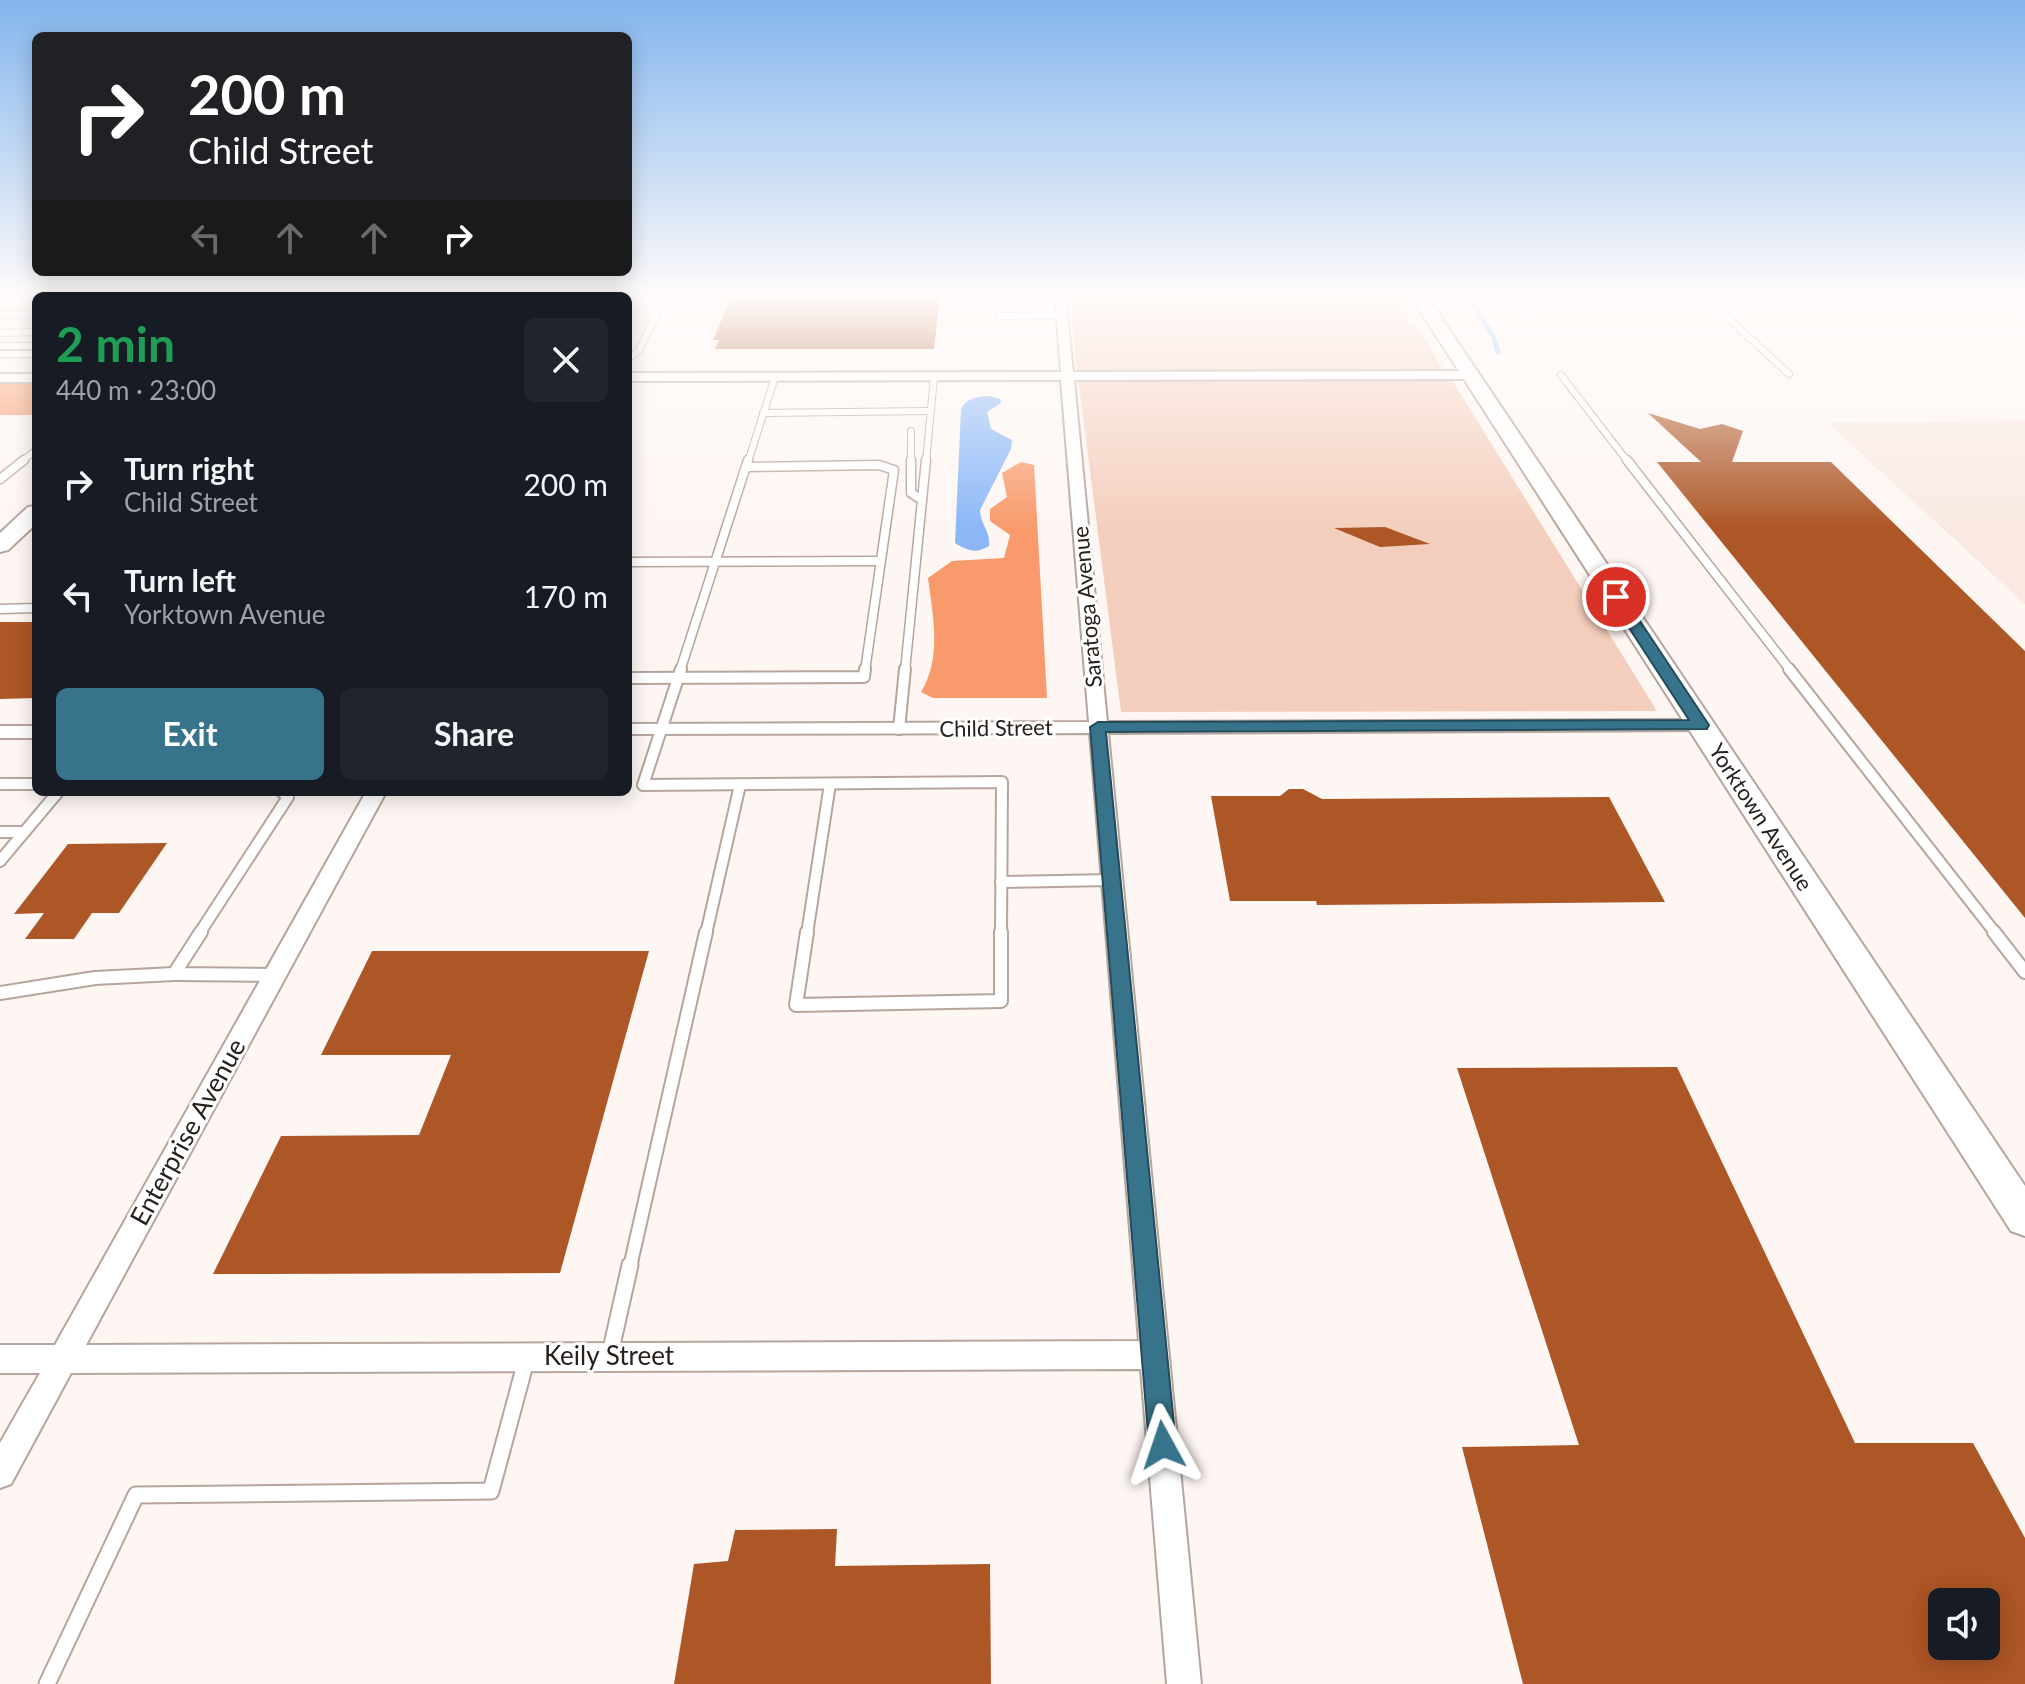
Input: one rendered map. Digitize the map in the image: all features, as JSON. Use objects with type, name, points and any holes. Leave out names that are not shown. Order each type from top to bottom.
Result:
[{"type":"main road","name":"Yorktown Avenue","points":[[1471,375],[2025,1219]]},
{"type":"main road","points":[[0,545],[32,516]]},
{"type":"street","points":[[632,377],[1471,375]]},
{"type":"street","name":"Saratoga Avenue","points":[[1067,376],[1184,1684]]},
{"type":"street","points":[[0,378],[32,378]]},
{"type":"street","name":"Child Street","points":[[632,729],[1701,725]]},
{"type":"street","points":[[0,732],[32,732]]},
{"type":"street","name":"Enterprise Avenue","points":[[0,1473],[374,796]]},
{"type":"street","name":"Keily Street","points":[[0,1359],[1155,1355]]},
{"type":"lane","points":[[1561,375],[2025,972]]},
{"type":"lane","points":[[775,377],[643,785],[1002,782],[1001,1001],[796,1005],[830,784]]},
{"type":"lane","points":[[899,729],[934,377]]},
{"type":"lane","points":[[913,411],[908,455],[914,467],[911,493],[922,500]]},
{"type":"lane","points":[[763,413],[930,411]]},
{"type":"lane","points":[[0,479],[32,453]]},
{"type":"lane","points":[[632,678],[864,677],[894,470],[889,466],[746,467]]},
{"type":"lane","points":[[632,562],[880,561]]},
{"type":"lane","points":[[24,608],[32,600]]},
{"type":"lane","points":[[0,609],[32,608]]},
{"type":"lane","points":[[0,784],[32,784]]},
{"type":"lane","points":[[609,1356],[740,785]]},
{"type":"lane","points":[[0,861],[55,796]]},
{"type":"lane","points":[[174,974],[287,796]]},
{"type":"lane","points":[[0,832],[24,832]]},
{"type":"lane","points":[[1001,882],[1112,880]]},
{"type":"lane","points":[[0,993],[95,978],[174,974],[275,975]]},
{"type":"lane","points":[[47,1684],[136,1495],[491,1491],[528,1357]]},
{"type":"shaded area","points":[[1450,377],[1657,711],[1121,712],[1078,378]]},
{"type":"shaded area","points":[[32,382],[32,415],[0,415],[0,383]]},
{"type":"shaded area","points":[[2025,420],[2025,604],[1828,423]]},
{"type":"shaded area","points":[[1021,462],[1034,465],[1047,698],[933,698],[921,692],[928,679],[934,651],[928,578],[952,561],[1004,558],[1010,535],[990,521],[990,509],[1007,497],[1002,473]]},
{"type":"water","points":[[990,396],[1000,399],[1001,403],[987,412],[991,429],[1012,440],[1011,449],[980,510],[989,546],[972,550],[955,543],[961,409],[970,400]]},
{"type":"building","points":[[1648,413],[1700,429],[1722,424],[1743,431],[1732,462],[1831,462],[2025,651],[2025,918],[1657,462],[1701,462]]},
{"type":"building","points":[[1385,527],[1430,544],[1380,547],[1334,528]]},
{"type":"building","points":[[0,622],[32,622],[32,698],[0,699]]},
{"type":"building","points":[[1289,789],[1303,789],[1322,799],[1609,797],[1665,902],[1317,905],[1316,901],[1230,901],[1211,796],[1280,796]]},
{"type":"building","points":[[167,843],[119,913],[92,913],[74,939],[25,939],[44,913],[14,914],[68,844]]},
{"type":"building","points":[[372,951],[649,951],[560,1273],[213,1274],[281,1136],[419,1135],[451,1055],[321,1055]]},
{"type":"building","points":[[1677,1067],[1855,1443],[1973,1443],[2025,1538],[2025,1684],[1523,1684],[1462,1447],[1579,1445],[1457,1068]]},
{"type":"building","points":[[837,1529],[835,1566],[990,1564],[991,1684],[674,1684],[694,1564],[728,1561],[735,1530]]},
{"type":"route","points":[[1163,1445],[1098,727],[1701,725],[1616,597]]}]
